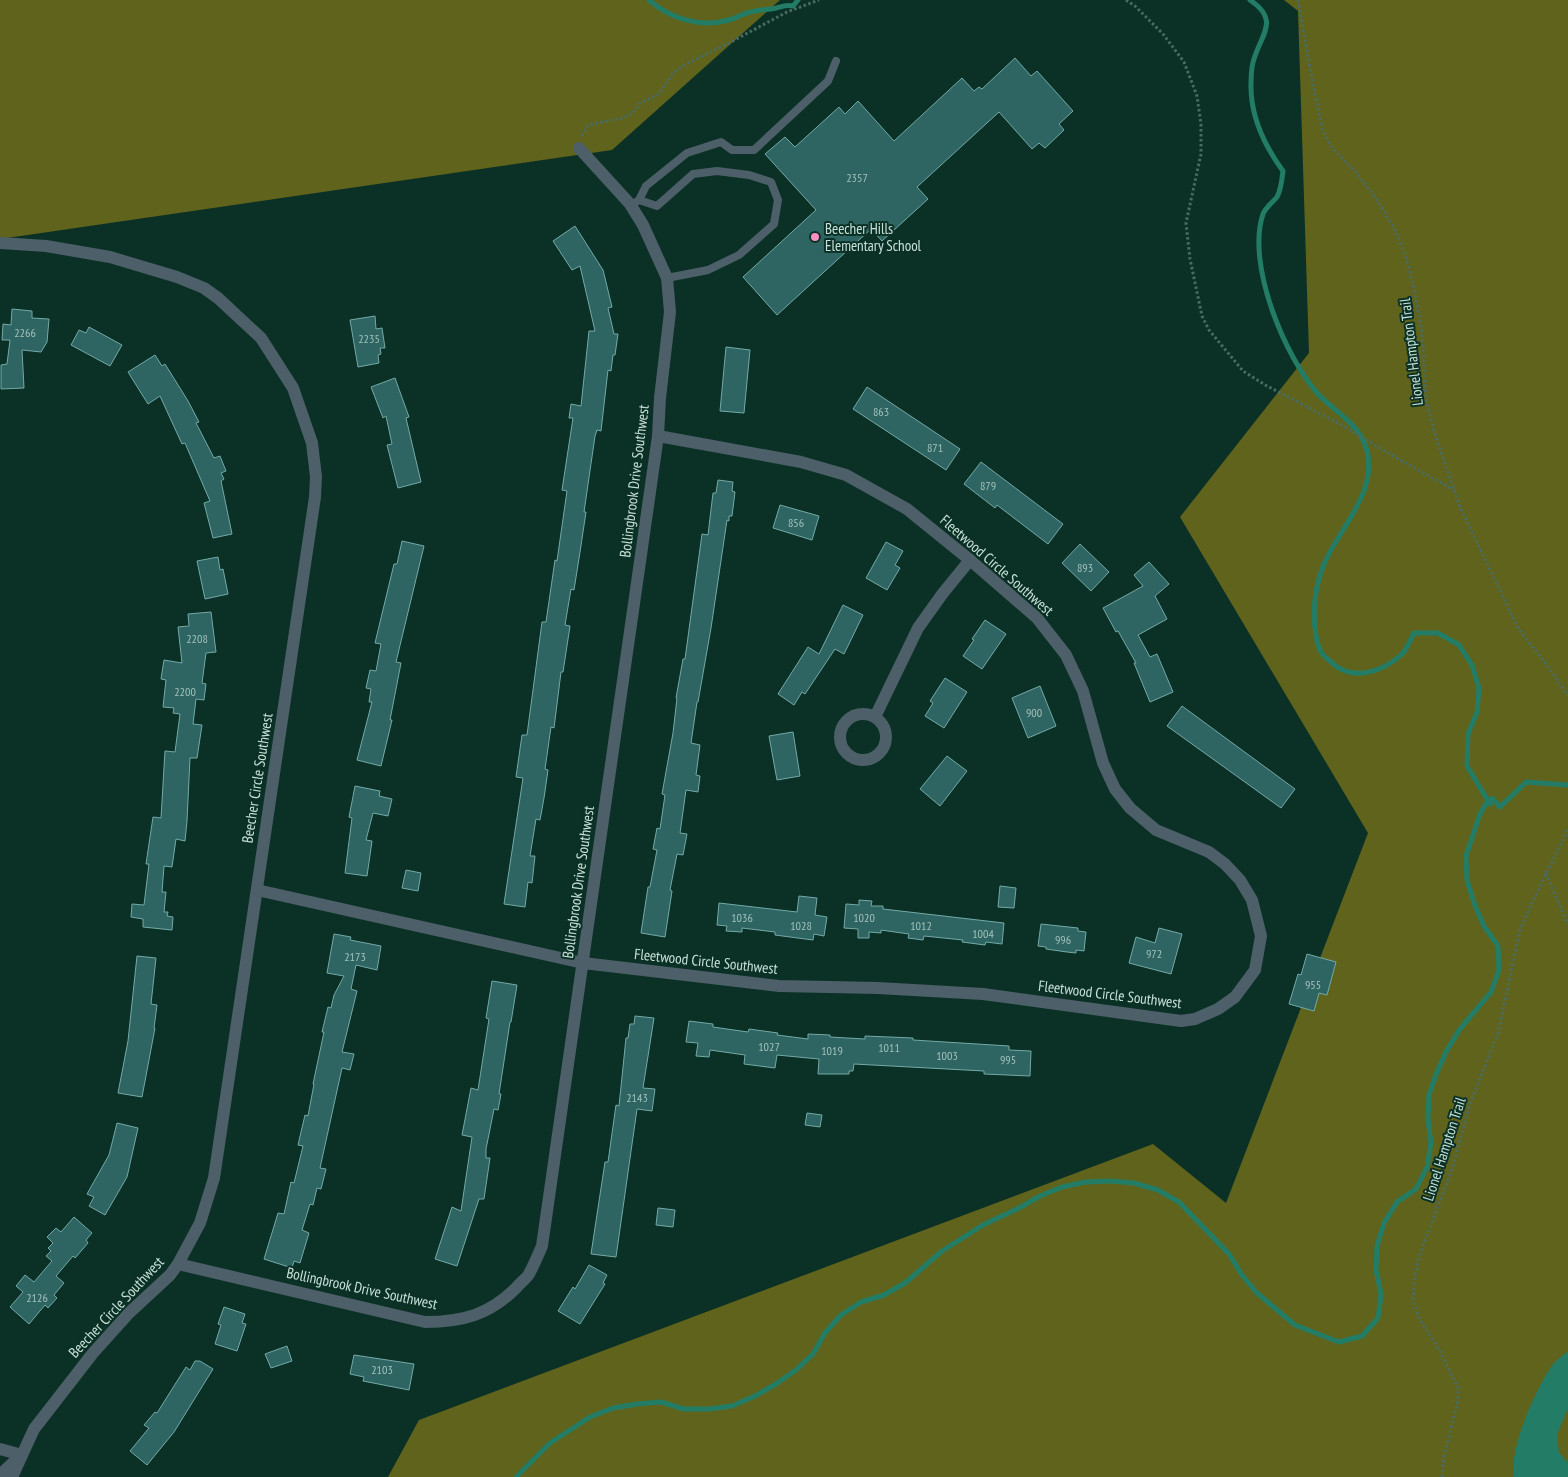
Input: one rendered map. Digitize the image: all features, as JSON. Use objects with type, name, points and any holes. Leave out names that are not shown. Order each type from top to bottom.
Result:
[{"type":"street","name":"Bollingbrook Drive Southwest","points":[[178,1264],[425,1322],[446,1322],[466,1319],[504,1301],[528,1275],[542,1246],[658,436],[660,398],[670,312],[667,278],[643,225],[635,202],[578,148]]},
{"type":"street","name":"Beecher Circle Southwest","points":[[0,243],[46,246],[110,257],[177,277],[204,288],[218,298],[261,338],[293,388],[312,443],[316,477],[315,498],[214,1178],[200,1223],[170,1276],[129,1313],[93,1353],[34,1429],[12,1477]]},
{"type":"street","name":"Fleetwood Circle Southwest","points":[[257,890],[583,963],[779,986],[878,988],[983,994],[1181,1021],[1195,1019],[1218,1009],[1235,997],[1255,970],[1260,936],[1252,900],[1240,880],[1225,864],[1208,852],[1156,830],[1130,808],[1115,789],[1102,763],[1083,690],[1066,655],[1038,618],[907,509],[846,475],[801,462],[658,436]]},
{"type":"street","points":[[875,717],[918,628],[970,560]]},
{"type":"street","points":[[0,1449],[22,1455]]},
{"type":"street","name":"Beecher Circle Southwest","points":[[0,1475],[22,1455]]},
{"type":"lane","points":[[667,278],[708,270],[739,255],[774,224],[778,200],[771,182],[717,171],[693,174],[657,206],[635,202],[646,186],[687,153],[721,142],[732,150],[754,150],[828,81],[836,61]]},
{"type":"path","points":[[578,148],[582,134],[588,124],[623,118],[633,113],[640,103],[659,94],[674,74],[688,63],[787,12],[819,0]]},
{"type":"path","points":[[1126,0],[1135,6],[1163,34],[1184,62],[1197,96],[1201,124],[1201,154],[1186,223],[1190,259],[1202,316],[1209,330],[1243,371],[1455,490]]},
{"type":"path","name":"Lionel Hampton Trail","points":[[1298,0],[1323,131],[1332,148],[1354,169],[1373,194],[1394,228],[1406,258],[1422,332],[1426,399],[1434,431],[1460,507],[1519,630],[1547,665],[1568,696]]},
{"type":"path","name":"Lionel Hampton Trail","points":[[1442,1477],[1444,1456],[1458,1401],[1458,1388],[1441,1353],[1420,1320],[1413,1300],[1415,1276],[1422,1247],[1452,1169],[1470,1104],[1498,1033],[1520,930],[1568,829]]},
{"type":"path","points":[[1546,872],[1568,925]]},
{"type":"shaded area","points":[[0,0],[780,0],[612,150],[0,239]]},
{"type":"shaded area","points":[[1284,0],[1568,0],[1568,1477],[388,1477],[419,1420],[1153,1144],[1226,1203],[1368,833],[1180,517],[1309,353],[1298,11]]},
{"type":"shaded area","points":[[1568,1351],[1568,1408],[1557,1435],[1559,1452],[1568,1463],[1568,1477],[1514,1477],[1515,1451],[1531,1405],[1551,1367]]},
{"type":"building","points":[[1015,58],[1031,76],[1037,71],[1073,111],[1059,124],[1064,130],[1045,148],[1039,143],[1032,149],[999,112],[917,187],[928,199],[882,241],[871,229],[777,315],[743,277],[816,210],[765,154],[785,137],[795,147],[839,107],[845,114],[858,101],[894,141],[962,78],[974,91],[979,87],[982,89]]},
{"type":"building","points":[[575,226],[603,270],[612,307],[608,308],[614,334],[618,334],[611,371],[608,370],[601,431],[597,430],[595,436],[574,590],[571,589],[565,625],[570,626],[563,672],[561,672],[554,728],[551,727],[545,769],[548,770],[544,798],[540,820],[536,819],[530,856],[535,856],[532,883],[528,882],[525,907],[504,904],[523,778],[516,777],[522,735],[527,735],[542,622],[546,622],[555,560],[557,561],[567,491],[562,490],[573,418],[569,418],[571,404],[581,406],[589,331],[595,331],[580,266],[572,270],[553,241]]},
{"type":"building","points":[[12,309],[32,311],[32,318],[49,319],[47,342],[41,352],[22,350],[24,388],[1,389],[1,365],[7,364],[10,340],[2,340],[3,324],[11,325]]},
{"type":"building","points":[[375,316],[376,329],[382,328],[385,348],[380,348],[381,354],[378,355],[379,363],[358,367],[350,320]]},
{"type":"building","points":[[89,327],[122,345],[110,366],[71,345],[79,330],[86,333]]},
{"type":"building","points":[[726,347],[750,350],[744,413],[720,411]]},
{"type":"building","points":[[155,355],[162,366],[165,364],[188,401],[199,422],[196,423],[214,458],[220,456],[226,471],[221,473],[224,479],[221,481],[232,534],[213,538],[204,503],[210,501],[185,443],[182,444],[160,396],[148,404],[128,372]]},
{"type":"building","points":[[395,378],[409,417],[406,418],[421,482],[398,488],[387,445],[392,444],[386,416],[383,418],[371,387]]},
{"type":"building","points":[[867,387],[960,449],[946,470],[853,409]]},
{"type":"building","points":[[981,462],[1063,524],[1048,544],[997,505],[995,508],[964,484]]},
{"type":"building","points":[[718,480],[733,482],[732,491],[735,492],[732,516],[729,516],[729,521],[727,520],[691,743],[700,745],[696,775],[700,776],[698,792],[686,790],[680,833],[687,834],[683,855],[677,854],[670,890],[672,891],[665,937],[641,933],[648,887],[650,887],[657,850],[653,849],[657,828],[660,829],[665,795],[662,794],[673,733],[676,698],[683,659],[685,659],[702,534],[708,535],[713,493],[716,493]]},
{"type":"building","points":[[780,505],[819,516],[812,540],[773,528]]},
{"type":"building","points":[[402,541],[424,546],[396,662],[401,663],[390,720],[392,720],[381,766],[357,760],[372,702],[369,702],[371,689],[366,688],[370,670],[376,671],[381,644],[375,643],[394,564],[397,564]]},
{"type":"building","points":[[886,542],[903,551],[895,565],[900,568],[887,590],[866,578]]},
{"type":"building","points":[[1080,544],[1109,572],[1091,591],[1062,563]]},
{"type":"building","points":[[218,557],[220,570],[223,569],[228,594],[205,599],[197,561]]},
{"type":"building","points":[[1149,562],[1169,584],[1155,596],[1167,619],[1138,635],[1150,657],[1157,654],[1173,692],[1150,702],[1134,663],[1136,663],[1103,608],[1143,586],[1134,575]]},
{"type":"building","points":[[843,605],[863,615],[844,654],[835,649],[805,694],[802,692],[794,705],[778,694],[808,647],[819,654]]},
{"type":"building","points":[[211,612],[216,652],[206,653],[202,683],[206,684],[204,700],[196,699],[193,724],[202,725],[197,758],[190,758],[185,841],[176,839],[172,867],[164,866],[162,892],[166,892],[164,912],[168,912],[167,916],[173,917],[172,930],[143,927],[143,919],[131,917],[132,904],[144,905],[149,864],[146,864],[153,817],[161,818],[165,751],[175,752],[180,714],[173,713],[174,708],[163,707],[166,680],[161,679],[164,660],[182,663],[178,627],[189,626],[188,614]]},
{"type":"building","points":[[985,620],[1006,634],[982,669],[963,656]]},
{"type":"building","points":[[945,678],[967,692],[944,728],[925,716],[933,703],[930,701]]},
{"type":"building","points":[[1040,686],[1056,726],[1028,738],[1012,698]]},
{"type":"building","points":[[1182,706],[1295,789],[1281,808],[1167,726]]},
{"type":"building","points":[[793,732],[800,776],[777,780],[769,736]]},
{"type":"building","points":[[947,756],[967,771],[940,806],[920,789]]},
{"type":"building","points":[[355,786],[380,791],[379,796],[392,799],[388,816],[373,813],[366,840],[372,841],[367,876],[345,873],[352,818],[349,817]]},
{"type":"building","points":[[406,870],[421,873],[418,891],[402,888]]},
{"type":"building","points":[[1000,886],[1016,888],[1014,908],[998,907]]},
{"type":"building","points":[[799,896],[817,898],[815,915],[827,917],[824,936],[814,934],[813,940],[775,935],[775,932],[742,928],[742,932],[726,931],[727,926],[717,925],[719,903],[797,912]]},
{"type":"building","points":[[859,900],[872,901],[871,906],[883,906],[883,909],[1004,923],[1002,944],[986,942],[985,945],[962,942],[963,940],[924,936],[923,940],[908,938],[909,934],[881,930],[881,933],[869,932],[869,938],[858,938],[858,929],[844,928],[846,904],[859,905]]},
{"type":"building","points":[[1041,924],[1078,928],[1078,931],[1086,932],[1084,951],[1076,950],[1076,953],[1046,949],[1046,947],[1038,946]]},
{"type":"building","points":[[1159,928],[1182,934],[1171,974],[1129,963],[1136,937],[1155,943]]},
{"type":"building","points":[[334,934],[351,937],[350,940],[381,946],[377,970],[356,965],[351,989],[357,991],[342,1052],[354,1054],[350,1070],[342,1068],[320,1168],[326,1169],[321,1189],[317,1188],[313,1205],[310,1204],[302,1230],[309,1233],[300,1263],[294,1261],[292,1268],[264,1259],[278,1213],[284,1214],[291,1182],[294,1183],[303,1146],[298,1145],[305,1115],[308,1116],[328,1007],[331,1008],[334,995],[344,976],[327,973]]},
{"type":"building","points":[[1307,954],[1336,962],[1327,995],[1319,993],[1314,1011],[1289,1004],[1298,974],[1301,975]]},
{"type":"building","points":[[137,956],[156,958],[151,1004],[157,1005],[155,1028],[142,1097],[118,1093],[128,1041]]},
{"type":"building","points":[[492,981],[517,985],[498,1110],[494,1109],[486,1149],[486,1158],[490,1158],[484,1199],[479,1199],[457,1266],[435,1259],[452,1207],[461,1211],[472,1137],[462,1135],[471,1088],[478,1090],[489,1019],[486,1018]]},
{"type":"building","points":[[635,1016],[654,1018],[643,1088],[655,1089],[652,1111],[637,1109],[616,1257],[591,1254],[605,1162],[608,1162],[616,1105],[619,1106],[626,1038],[628,1038],[630,1024],[634,1024]]},
{"type":"building","points":[[689,1021],[713,1024],[713,1027],[748,1032],[749,1029],[808,1039],[808,1034],[865,1039],[865,1036],[913,1038],[913,1040],[1009,1046],[1009,1050],[1031,1051],[1030,1076],[984,1074],[984,1071],[854,1064],[853,1071],[849,1071],[849,1074],[818,1074],[819,1059],[777,1055],[775,1068],[744,1064],[745,1055],[710,1050],[709,1057],[696,1056],[698,1043],[686,1042]]},
{"type":"building","points":[[807,1113],[822,1115],[820,1127],[805,1125]]},
{"type":"building","points":[[117,1123],[138,1128],[127,1177],[105,1215],[89,1206],[94,1197],[87,1194],[109,1155]]},
{"type":"building","points":[[658,1208],[675,1210],[673,1227],[656,1225]]},
{"type":"building","points":[[74,1217],[92,1233],[86,1240],[88,1243],[75,1258],[73,1256],[56,1276],[64,1283],[54,1295],[57,1298],[48,1308],[45,1305],[29,1324],[10,1307],[23,1292],[16,1286],[25,1275],[34,1282],[52,1261],[46,1256],[51,1251],[48,1248],[53,1243],[47,1237],[56,1228],[61,1232]]},
{"type":"building","points":[[589,1265],[607,1275],[603,1283],[605,1284],[580,1324],[558,1311],[573,1287],[575,1289]]},
{"type":"building","points":[[224,1307],[245,1314],[242,1323],[246,1324],[237,1351],[215,1344],[221,1325],[218,1324]]},
{"type":"building","points":[[287,1346],[292,1361],[271,1368],[265,1354]]},
{"type":"building","points":[[354,1355],[414,1364],[409,1390],[363,1381],[364,1377],[350,1374]]},
{"type":"building","points":[[195,1361],[200,1361],[213,1369],[174,1432],[147,1465],[130,1451],[149,1428],[144,1425],[155,1412],[157,1413],[186,1367],[190,1370]]},
{"type":"waterway","points":[[649,0],[677,17],[708,23],[729,20],[746,13],[793,6],[798,0]]},
{"type":"waterway","points":[[1250,0],[1259,7],[1266,19],[1265,32],[1252,69],[1251,95],[1253,107],[1264,140],[1283,171],[1277,197],[1263,214],[1259,235],[1264,283],[1282,334],[1305,378],[1324,400],[1352,424],[1366,447],[1369,465],[1367,482],[1361,499],[1333,546],[1319,579],[1315,605],[1317,642],[1325,657],[1338,668],[1356,673],[1365,673],[1384,666],[1401,655],[1407,648],[1414,633],[1438,633],[1459,645],[1472,665],[1479,688],[1477,712],[1468,734],[1467,766],[1490,804],[1492,798],[1500,807],[1526,782],[1568,785]]},
{"type":"waterway","points":[[516,1477],[550,1443],[590,1417],[613,1408],[661,1402],[684,1409],[709,1409],[732,1406],[755,1396],[796,1370],[813,1354],[825,1333],[841,1315],[861,1302],[884,1295],[905,1283],[942,1251],[983,1225],[1040,1196],[1062,1187],[1086,1182],[1134,1183],[1158,1190],[1179,1202],[1229,1254],[1242,1275],[1257,1293],[1295,1325],[1339,1342],[1362,1336],[1378,1318],[1381,1294],[1376,1270],[1377,1246],[1384,1223],[1397,1202],[1416,1189],[1427,1167],[1431,1143],[1428,1119],[1429,1095],[1437,1072],[1447,1050],[1460,1029],[1491,992],[1499,970],[1498,946],[1484,926],[1467,880],[1466,856],[1480,814],[1488,800]]},
{"type":"place","name":"Beecher Hills Elementary School","points":[[815,237]]}]
